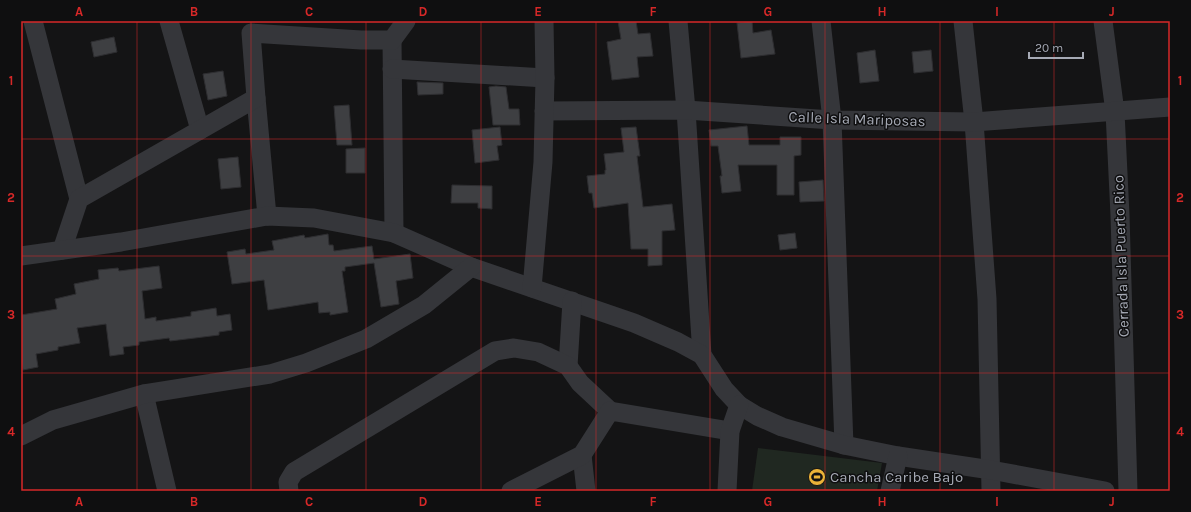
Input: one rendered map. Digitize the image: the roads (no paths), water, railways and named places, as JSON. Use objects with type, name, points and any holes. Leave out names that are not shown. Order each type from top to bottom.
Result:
[{"type":"street","points":[[33,21],[79,199],[62,250]]},
{"type":"street","points":[[169,21],[200,130]]},
{"type":"street","points":[[394,233],[392,40],[406,21]]},
{"type":"street","points":[[532,288],[543,162],[545,78],[544,21]]},
{"type":"street","points":[[678,21],[686,110],[702,355]]},
{"type":"street","points":[[821,21],[832,120],[844,445]]},
{"type":"street","points":[[963,21],[974,122],[987,300],[991,491]]},
{"type":"street","name":"Cerrada Isla Puerto Rico","points":[[1103,21],[1115,112],[1120,215],[1128,491]]},
{"type":"street","points":[[267,216],[250,27],[361,40],[392,40]]},
{"type":"street","points":[[392,69],[545,78]]},
{"type":"street","points":[[79,199],[256,98]]},
{"type":"street","name":"Calle Isla Mariposas","points":[[544,111],[686,110],[832,120],[974,122],[1170,107]]},
{"type":"street","points":[[21,256],[121,242],[267,216],[314,218],[394,233],[471,267],[641,326],[678,342],[702,355],[724,389],[740,406],[756,416],[782,427],[844,445],[898,456],[991,470],[1105,491]]},
{"type":"street","points":[[21,436],[53,420],[144,394],[270,374],[306,363],[366,339],[424,304],[471,267]]},
{"type":"street","points":[[568,366],[572,302]]},
{"type":"street","points":[[289,491],[288,482],[294,472],[495,350],[514,348],[538,352],[568,366],[580,383],[610,411],[730,431]]},
{"type":"street","points":[[144,394],[167,491]]},
{"type":"street","points":[[727,491],[730,431],[740,406]]},
{"type":"street","points":[[511,491],[582,456],[610,411]]},
{"type":"street","points":[[582,456],[586,491]]},
{"type":"street","points":[[890,491],[898,456]]},
{"type":"place","name":"Cancha Caribe Bajo","points":[[817,477]]}]
